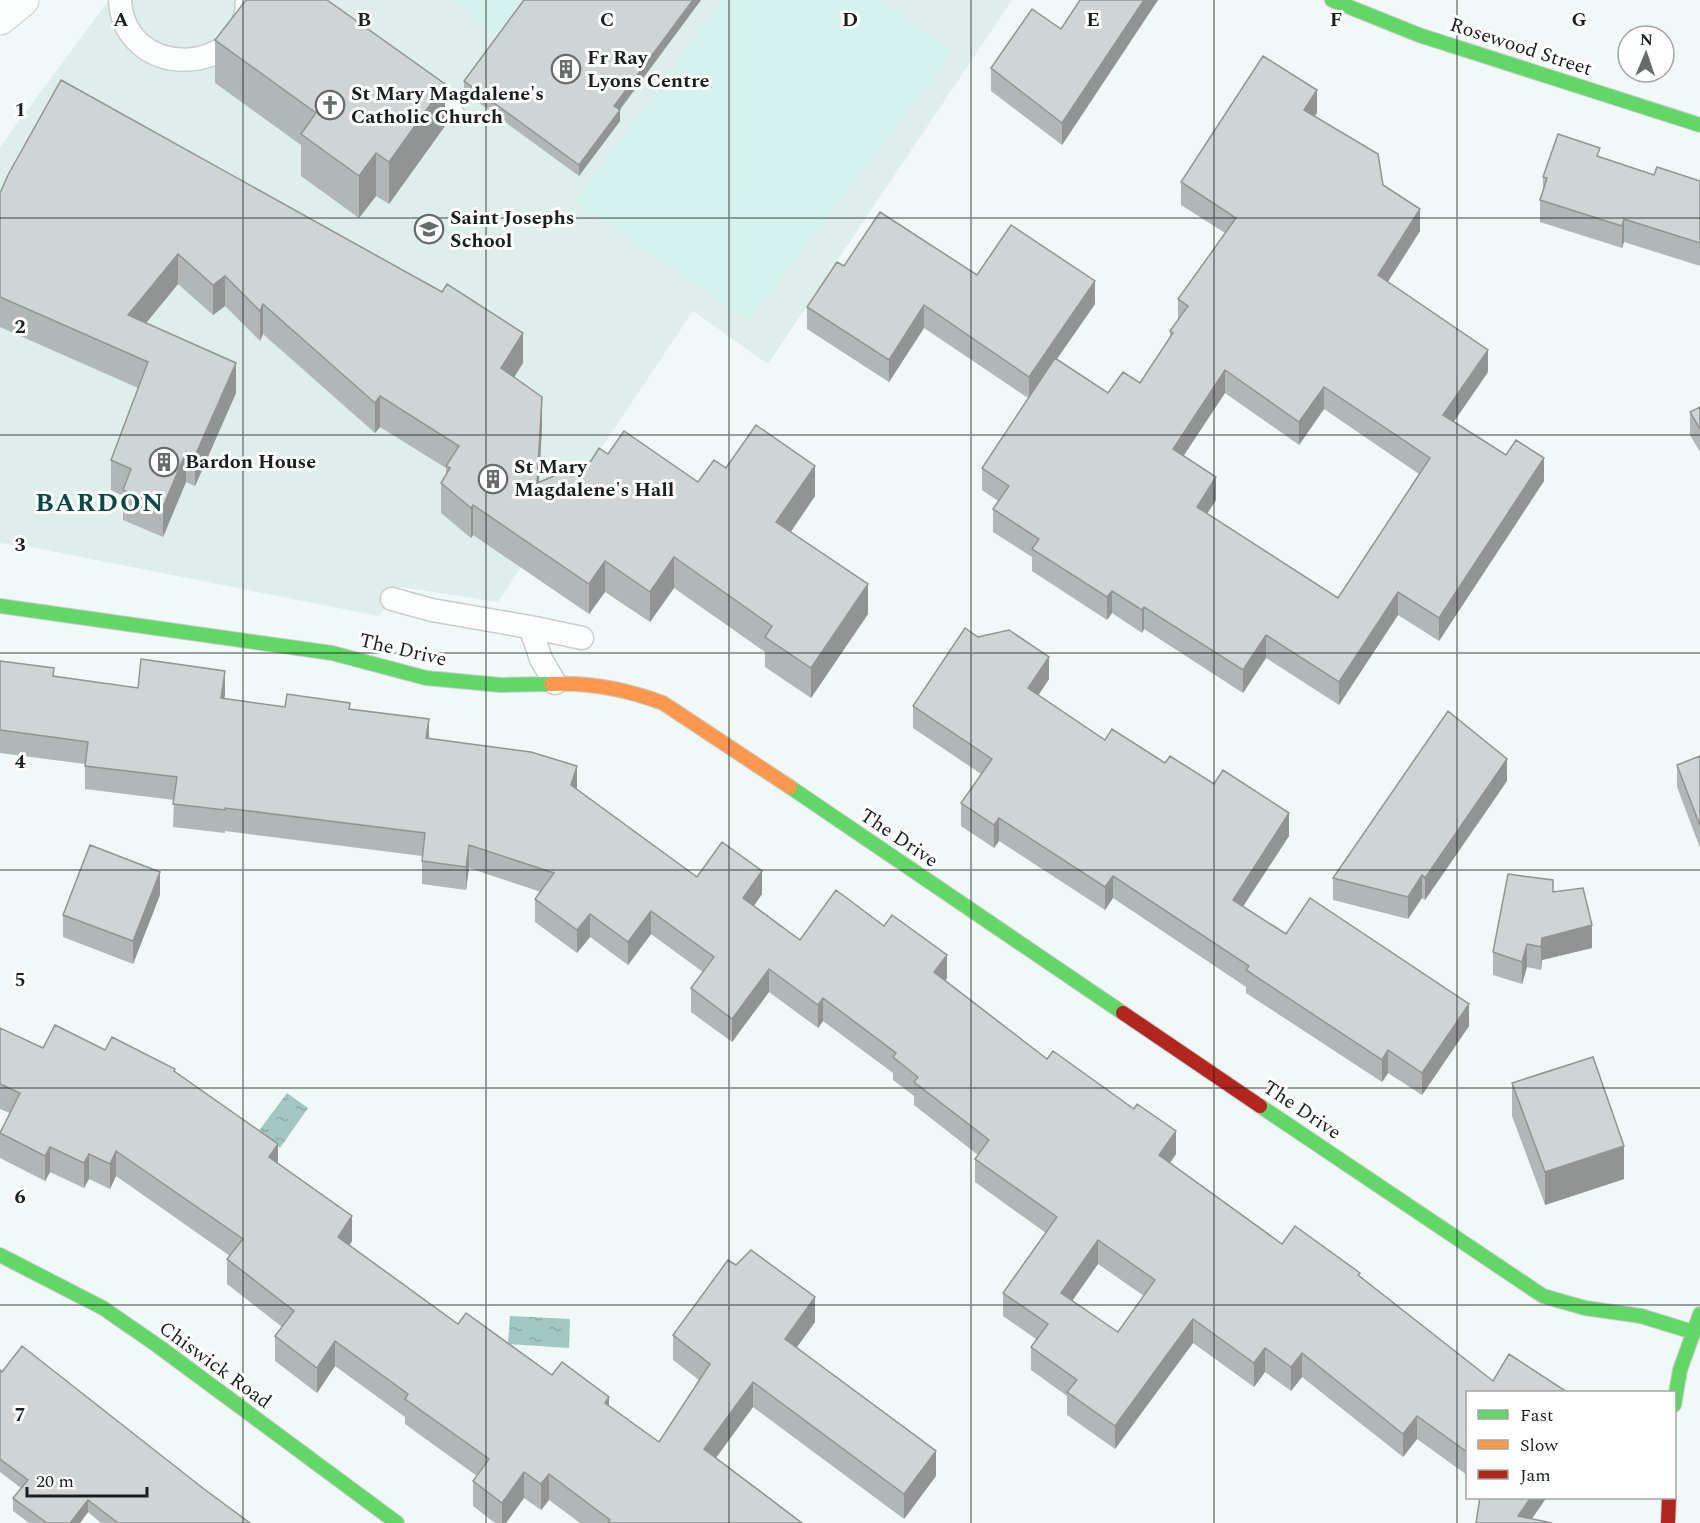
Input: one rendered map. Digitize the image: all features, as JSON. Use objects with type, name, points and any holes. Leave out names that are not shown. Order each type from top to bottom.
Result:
[{"type":"street","points":[[0,18],[22,0]]},
{"type":"street","name":"Rosewood Street","points":[[1332,0],[1419,35],[1700,124]]},
{"type":"street","name":"The Drive","points":[[0,606],[332,653],[426,678],[501,685],[593,684],[619,688],[663,704],[692,720],[1542,1296],[1585,1308],[1641,1316],[1693,1332]]},
{"type":"street","name":"Chiswick Road","points":[[0,1255],[103,1308],[397,1523]]},
{"type":"street","points":[[1676,1394],[1684,1355],[1700,1314]]},
{"type":"street","points":[[1668,1523],[1669,1499]]},
{"type":"lane","points":[[120,0],[120,10],[129,30],[143,47],[163,58],[184,61],[206,57],[225,46],[240,30],[248,0]]},
{"type":"lane","points":[[406,80],[453,114]]},
{"type":"lane","points":[[392,599],[424,609],[582,638]]},
{"type":"lane","points":[[530,627],[541,659],[555,683]]},
{"type":"shaded area","name":"Saint Josephs School","points":[[109,0],[1012,0],[768,364],[693,311],[498,602],[401,587],[379,616],[36,548],[0,543],[0,147]]},
{"type":"shaded area","points":[[451,0],[520,0],[497,33]]},
{"type":"shaded area","points":[[723,0],[878,0],[953,52],[749,321],[575,201]]},
{"type":"water","points":[[287,1093],[308,1108],[280,1148],[258,1132]]},
{"type":"water","points":[[510,1316],[570,1319],[569,1348],[508,1344]]},
{"type":"building","name":"St Mary Magdalene's Catholic Church","points":[[246,0],[327,0],[445,84],[389,162],[376,153],[359,176],[301,134],[316,113],[215,40]]},
{"type":"building","name":"Fr Ray Lyons Centre","points":[[524,0],[693,0],[614,106],[620,110],[579,165],[464,81]]},
{"type":"building","points":[[1080,0],[1144,0],[1062,123],[991,68],[1032,9],[1061,29]]},
{"type":"building","points":[[1263,56],[1317,90],[1304,110],[1378,154],[1383,185],[1420,209],[1378,275],[1488,350],[1443,415],[1506,455],[1516,440],[1544,458],[1439,618],[1398,592],[1339,682],[1266,635],[1243,670],[1144,607],[1142,610],[1112,591],[1107,597],[1032,549],[1039,539],[993,509],[1009,486],[982,468],[1055,358],[1108,393],[1123,372],[1140,383],[1173,333],[1170,331],[1188,306],[1178,299],[1236,218],[1181,182]],"holes":[[[1225,370],[1299,422],[1324,387],[1430,458],[1338,598],[1197,507],[1216,477],[1173,449]]]},
{"type":"building","points":[[61,80],[442,292],[447,284],[523,333],[501,368],[542,397],[537,483],[591,461],[599,448],[608,454],[624,431],[698,482],[714,460],[726,468],[756,425],[815,466],[776,522],[868,584],[811,668],[765,637],[772,626],[674,557],[650,592],[605,561],[589,584],[473,505],[471,508],[441,483],[450,468],[446,466],[459,446],[380,396],[375,403],[263,304],[260,311],[225,276],[213,285],[178,254],[128,315],[236,363],[195,456],[186,452],[163,507],[123,490],[131,469],[111,460],[148,362],[0,297],[0,193]]},
{"type":"building","points":[[1558,134],[1600,148],[1597,156],[1654,175],[1657,167],[1700,181],[1700,243],[1624,219],[1622,226],[1540,200],[1547,178],[1543,177]]},
{"type":"building","points":[[880,212],[977,275],[1011,225],[1095,281],[1029,377],[924,305],[889,360],[807,307],[837,262],[844,266]]},
{"type":"building","points":[[1700,407],[1700,429],[1690,412]]},
{"type":"building","points":[[965,628],[978,637],[1009,630],[1049,657],[1028,688],[1105,740],[1112,729],[1165,763],[1170,756],[1214,784],[1223,770],[1289,813],[1233,900],[1286,934],[1310,898],[1469,1004],[1422,1073],[1388,1050],[1382,1060],[1246,970],[1249,966],[1113,876],[1105,887],[999,818],[994,825],[961,803],[992,759],[913,706]]},
{"type":"building","points":[[141,659],[225,671],[221,698],[285,707],[287,694],[350,703],[349,709],[429,719],[426,738],[531,752],[577,766],[571,785],[697,877],[722,842],[762,871],[743,898],[800,940],[836,890],[884,926],[892,915],[947,955],[934,972],[1047,1059],[1053,1051],[1134,1109],[1137,1104],[1176,1131],[1159,1155],[1282,1244],[1295,1226],[1360,1273],[1358,1275],[1493,1381],[1509,1354],[1565,1391],[1466,1391],[1466,1451],[1417,1416],[1403,1434],[1302,1353],[1291,1367],[1265,1348],[1254,1363],[1193,1319],[1115,1426],[1067,1392],[1077,1380],[1031,1347],[1048,1324],[1003,1293],[1057,1217],[975,1159],[989,1140],[914,1082],[918,1077],[893,1057],[896,1053],[823,998],[818,1005],[769,969],[732,1019],[691,988],[714,957],[651,911],[628,942],[590,914],[577,930],[535,899],[554,873],[469,845],[466,867],[422,861],[425,833],[225,808],[225,810],[173,804],[177,777],[85,766],[88,742],[0,730],[0,661],[54,668],[53,676],[138,688]],"holes":[[[1098,1240],[1155,1280],[1118,1332],[1061,1293]]]},
{"type":"building","points":[[1448,711],[1507,759],[1425,878],[1422,875],[1408,897],[1333,878]]},
{"type":"building","points":[[1700,756],[1700,826],[1677,765]]},
{"type":"building","points":[[90,845],[160,872],[133,941],[63,915]]},
{"type":"building","points":[[1508,874],[1553,880],[1553,892],[1583,888],[1592,925],[1542,938],[1541,947],[1527,944],[1522,962],[1493,952]]},
{"type":"building","points":[[55,1025],[105,1050],[112,1037],[175,1069],[174,1071],[278,1144],[269,1157],[352,1216],[338,1237],[458,1324],[466,1313],[552,1375],[562,1362],[609,1397],[605,1403],[659,1442],[710,1364],[673,1335],[728,1260],[736,1265],[751,1250],[815,1297],[785,1339],[936,1451],[904,1494],[753,1382],[704,1449],[802,1523],[608,1523],[610,1520],[549,1474],[541,1484],[524,1472],[502,1503],[473,1481],[489,1459],[405,1399],[408,1394],[335,1341],[317,1368],[275,1336],[294,1311],[227,1259],[243,1239],[116,1151],[110,1164],[89,1154],[84,1163],[50,1147],[45,1156],[0,1133],[20,1093],[0,1084],[0,1028],[43,1048]]},
{"type":"building","points":[[1593,1057],[1624,1146],[1545,1172],[1512,1083]]},
{"type":"building","points":[[22,1346],[250,1523],[118,1523],[88,1500],[70,1523],[47,1523],[13,1498],[28,1480],[0,1459],[0,1370],[2,1372]]},
{"type":"building","points":[[1480,1499],[1530,1499],[1518,1516],[1552,1523],[1476,1523]]},
{"type":"traffic: fast","points":[[1332,0],[1419,35],[1700,125]]},
{"type":"traffic: fast","points":[[0,606],[332,653],[426,678],[501,685],[551,684]]},
{"type":"traffic: fast","points":[[790,787],[1123,1013]]},
{"type":"traffic: fast","points":[[1260,1106],[1543,1296],[1585,1308],[1641,1316],[1693,1332]]},
{"type":"traffic: fast","points":[[0,1255],[103,1308],[397,1523]]},
{"type":"traffic: fast","points":[[1676,1393],[1680,1370],[1700,1314]]},
{"type":"traffic: slow","points":[[551,684],[580,684],[608,688],[663,703],[790,787]]},
{"type":"traffic: jam","points":[[1123,1013],[1260,1106]]},
{"type":"traffic: jam","points":[[1668,1523],[1669,1499]]},
{"type":"place","name":"Fr Ray Lyons Centre","points":[[566,69]]},
{"type":"place","name":"St Mary Magdalene's Catholic Church","points":[[330,105]]},
{"type":"place","name":"Saint Josephs School","points":[[429,229]]},
{"type":"place","name":"Bardon House","points":[[164,462]]},
{"type":"place","name":"St Mary Magdalene's Hall","points":[[493,479]]},
{"type":"district","name":"BARDON","points":[[100,503]]}]
